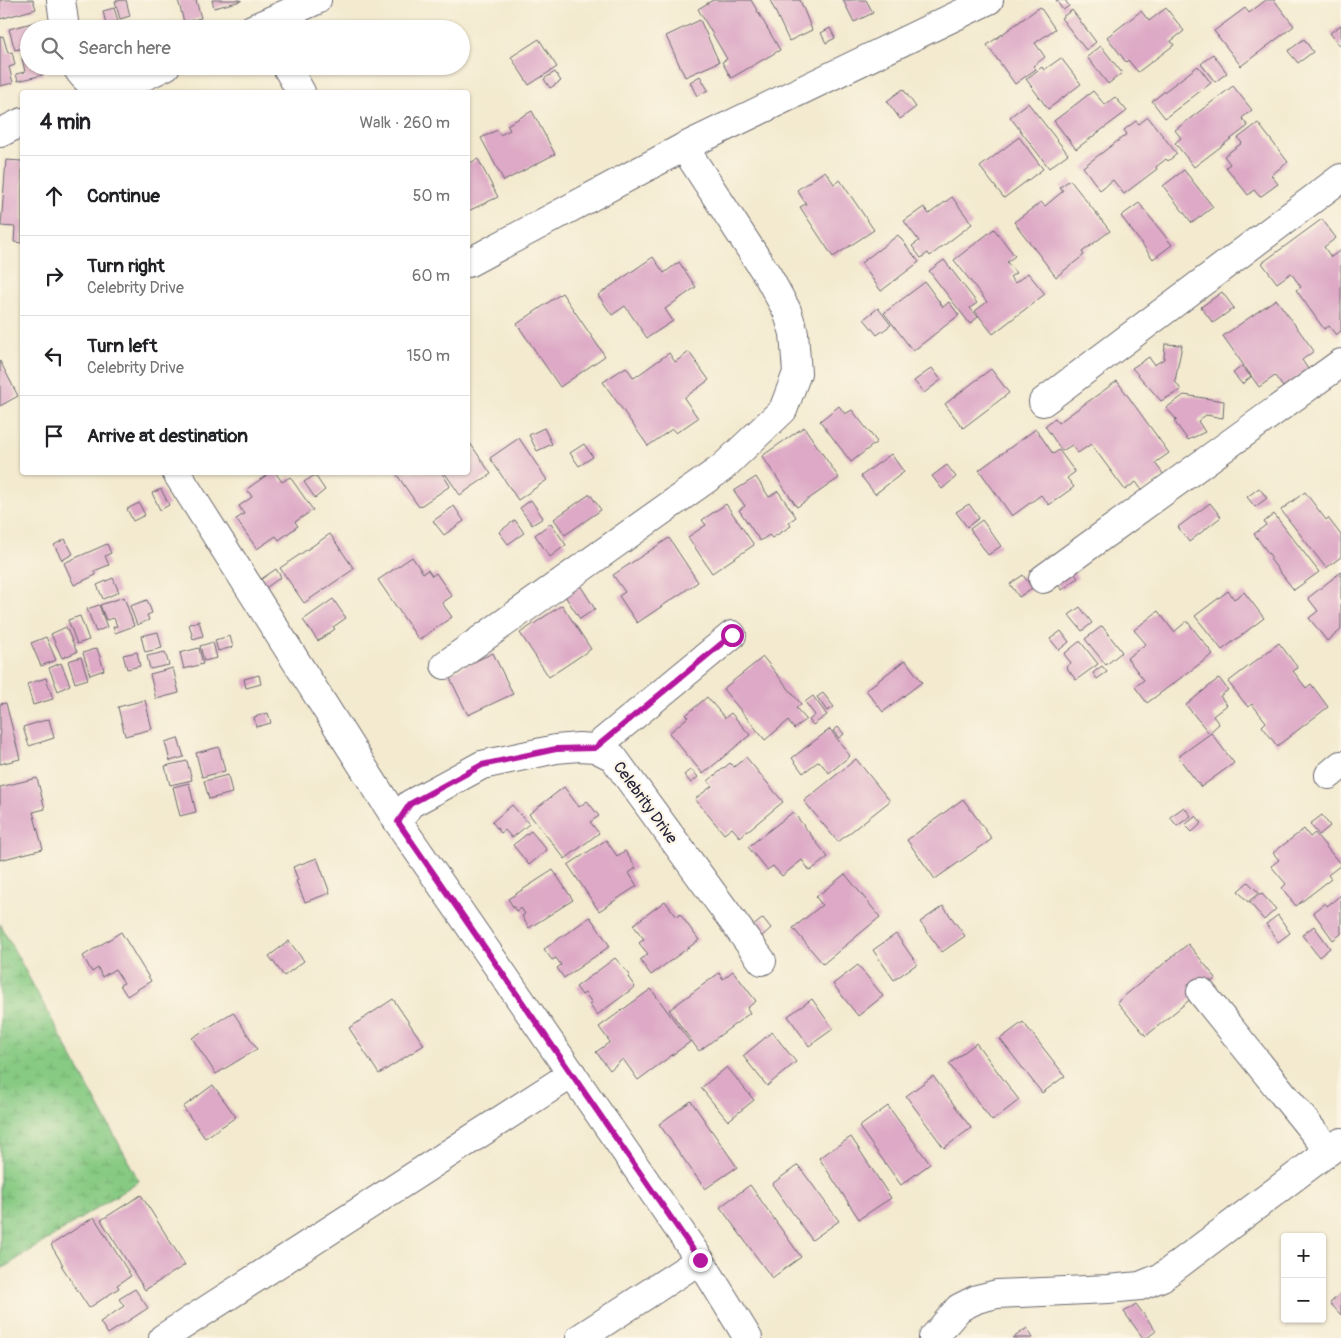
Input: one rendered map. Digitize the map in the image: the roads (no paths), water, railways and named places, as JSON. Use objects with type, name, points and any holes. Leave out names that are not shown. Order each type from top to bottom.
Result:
[{"type":"street","points":[[61,0],[64,20]]},
{"type":"street","points":[[275,20],[317,0]]},
{"type":"street","points":[[470,262],[684,147],[989,0]]},
{"type":"street","points":[[82,75],[91,90],[119,86],[145,75]]},
{"type":"street","points":[[291,75],[300,90]]},
{"type":"street","points":[[0,133],[20,123]]},
{"type":"street","points":[[446,664],[722,468],[783,410],[797,373],[794,334],[787,311],[768,276],[684,147]]},
{"type":"street","points":[[1043,402],[1341,178]]},
{"type":"street","points":[[1043,579],[1341,363]]},
{"type":"street","points":[[178,475],[398,822],[700,1260],[748,1338]]},
{"type":"street","points":[[398,822],[410,804],[482,765],[556,749],[595,748],[732,635]]},
{"type":"street","name":"Celebrity Drive","points":[[595,748],[613,757],[762,961]]},
{"type":"street","points":[[933,1338],[959,1308],[977,1299],[996,1294],[1140,1286],[1162,1277],[1335,1147],[1201,992]]},
{"type":"street","points":[[163,1338],[572,1074]]},
{"type":"street","points":[[580,1338],[700,1260]]}]
